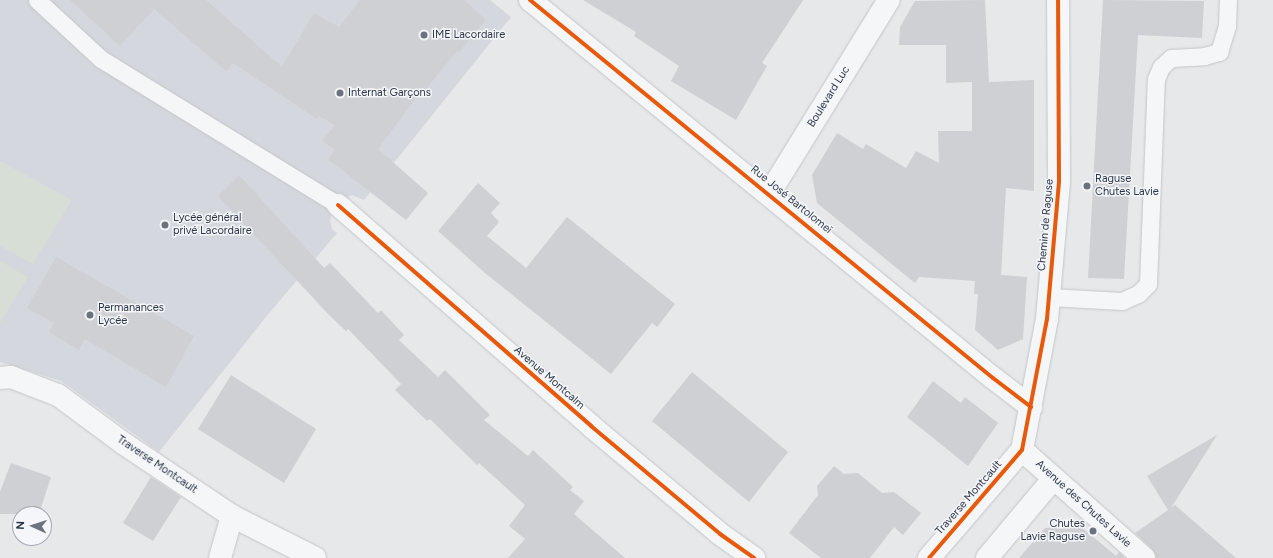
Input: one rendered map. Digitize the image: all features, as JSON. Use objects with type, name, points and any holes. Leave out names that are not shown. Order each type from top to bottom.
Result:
[{"type":"street","name":"Boulevard Luc","points":[[769,194],[889,0]]},
{"type":"street","name":"Chemin de Raguse","points":[[1022,450],[1031,407],[1049,297],[1059,181],[1058,0]]},
{"type":"street","name":"Rue José Bartolomeï","points":[[538,3],[993,378],[1031,407]]},
{"type":"street","name":"Avenue Montcalm","points":[[338,205],[591,426],[720,534],[754,558]]},
{"type":"street","name":"Traverse Montcault","points":[[0,378],[11,377],[58,395],[123,443],[232,516],[315,558]]},
{"type":"street","name":"Traverse Montcault","points":[[930,558],[1022,450]]},
{"type":"street","name":"Avenue des Chutes Lavie","points":[[1022,450],[1144,558]]},
{"type":"street","points":[[987,558],[1053,479]]},
{"type":"street","points":[[220,558],[232,516]]},
{"type":"lane","points":[[38,0],[101,59],[338,205]]},
{"type":"lane","points":[[1049,297],[1122,301],[1138,294],[1148,284],[1156,79],[1161,67],[1172,58],[1204,56],[1219,52],[1227,26],[1228,0]]},
{"type":"shaded area","name":"Lycée général privé Lacordaire","points":[[0,0],[490,0],[511,17],[364,200],[352,195],[342,200],[332,212],[330,221],[332,229],[337,233],[265,318],[159,452],[61,381],[0,362]]},
{"type":"shaded area","points":[[0,161],[72,200],[33,264],[0,246]]},
{"type":"shaded area","points":[[0,261],[28,277],[0,323]]},
{"type":"building","points":[[70,0],[206,0],[282,67],[314,13],[339,27],[360,0],[464,0],[486,20],[459,52],[457,51],[426,89],[424,87],[378,149],[428,193],[406,220],[328,159],[335,150],[322,141],[335,125],[319,116],[317,119],[233,63],[226,71],[154,9],[120,46]]},
{"type":"building","points":[[583,0],[803,0],[762,63],[767,66],[736,120],[671,81],[679,66],[634,36],[636,32]]},
{"type":"building","points":[[985,0],[989,82],[1034,80],[1034,191],[1006,188],[1001,275],[1027,277],[1023,339],[998,350],[975,330],[978,294],[974,294],[975,281],[919,277],[915,283],[817,203],[812,175],[837,133],[863,149],[866,144],[906,168],[916,151],[939,163],[938,131],[972,131],[972,82],[946,83],[946,45],[899,45],[900,27],[915,1]]},
{"type":"building","points":[[1103,0],[1204,1],[1202,38],[1138,35],[1124,279],[1088,278]]},
{"type":"building","points":[[239,175],[324,268],[330,263],[378,313],[381,310],[404,335],[399,340],[438,377],[445,370],[490,415],[484,420],[528,456],[533,450],[573,487],[570,490],[584,501],[574,514],[625,558],[508,558],[525,539],[509,526],[525,505],[479,463],[477,465],[430,419],[427,421],[395,390],[401,384],[348,329],[346,331],[330,316],[218,196]]},
{"type":"building","points":[[478,183],[500,203],[491,213],[499,222],[487,236],[526,268],[567,217],[675,304],[657,327],[652,323],[611,374],[485,273],[438,231]]},
{"type":"building","name":"Permanances Lycée","points":[[56,257],[194,336],[166,387],[85,339],[79,350],[49,332],[54,323],[27,308]]},
{"type":"building","points":[[692,372],[788,452],[749,502],[652,421]]},
{"type":"building","points":[[231,375],[316,429],[284,483],[198,429]]},
{"type":"building","points":[[933,381],[961,403],[965,397],[998,423],[968,466],[907,417]]},
{"type":"building","points":[[1217,435],[1171,508],[1175,505],[1236,558],[1156,558],[1152,549],[1135,533],[1168,510],[1147,476]]},
{"type":"building","points":[[11,463],[51,477],[42,506],[12,506],[12,514],[0,514],[0,492]]},
{"type":"building","points":[[834,466],[844,474],[858,473],[882,493],[894,492],[921,513],[903,535],[894,527],[870,558],[821,558],[789,533],[818,495],[817,486]]},
{"type":"building","points":[[151,477],[181,497],[153,541],[123,523]]},
{"type":"building","points":[[1079,525],[1116,556],[1119,552],[1125,558],[1019,558],[1045,528]]},
{"type":"cycle path","points":[[530,0],[993,378],[1031,407]]},
{"type":"cycle path","points":[[929,558],[1022,450],[1047,319],[1059,181],[1058,0]]},
{"type":"cycle path","points":[[338,205],[591,426],[720,534],[754,558]]},
{"type":"place","name":"IME Lacordaire","points":[[424,35]]},
{"type":"place","name":"Internat Garçons","points":[[340,93]]},
{"type":"place","name":"Raguse Chutes Lavie","points":[[1087,186]]},
{"type":"place","name":"Lycée général privé Lacordaire","points":[[165,225]]},
{"type":"place","name":"Permanances Lycée","points":[[90,315]]},
{"type":"place","name":"Chutes Lavie Raguse","points":[[1093,531]]}]
